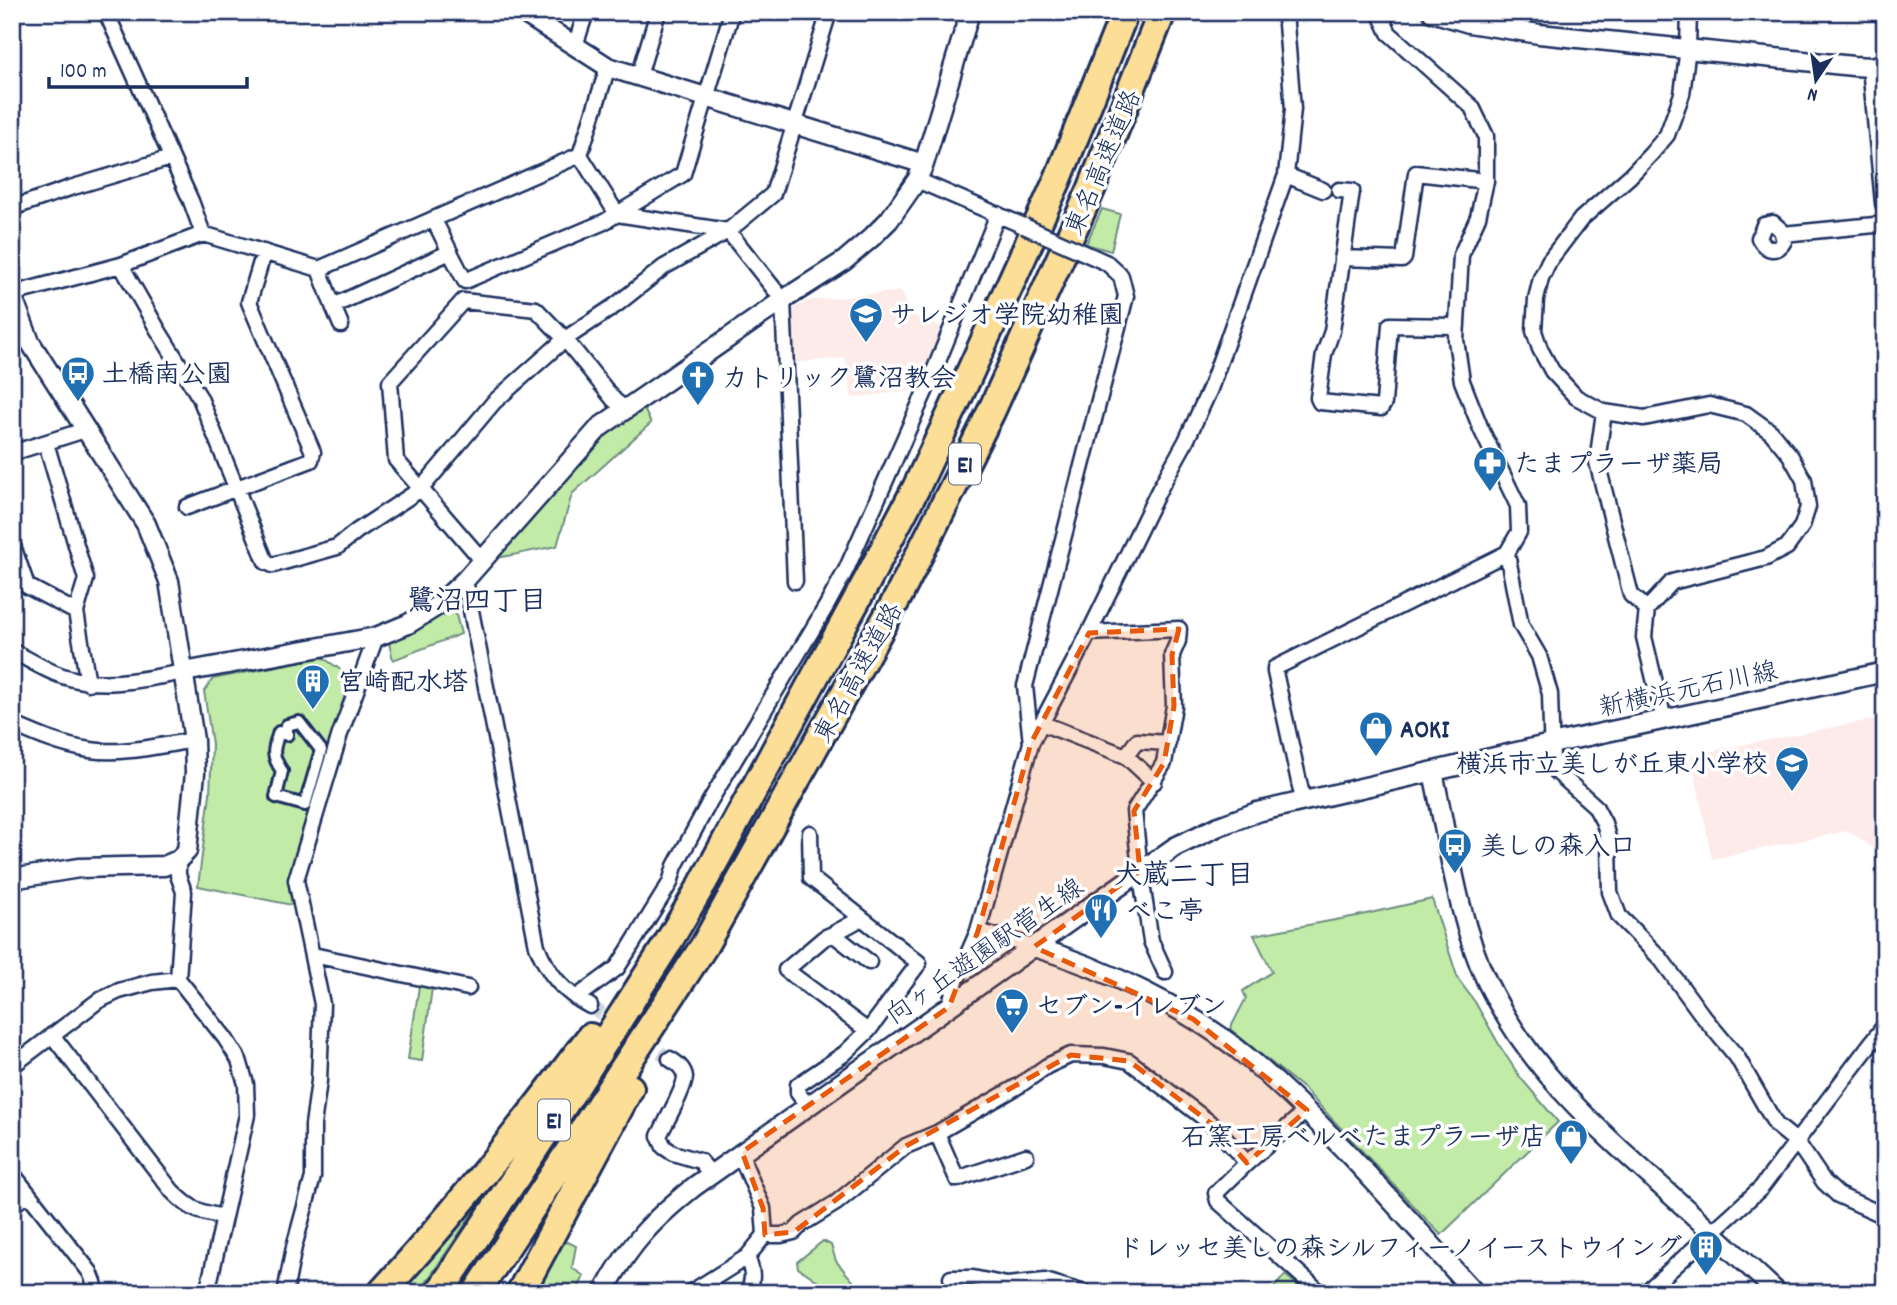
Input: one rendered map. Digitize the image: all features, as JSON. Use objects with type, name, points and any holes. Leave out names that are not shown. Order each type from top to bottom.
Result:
[{"type":"highway","name":"東名高速道路","points":[[439,1293],[666,946],[861,593],[921,476],[1058,179],[1125,12]]},
{"type":"highway","name":"東名高速道路","points":[[476,1293],[704,946],[898,597],[991,412],[1091,190],[1163,12]]},
{"type":"highway","points":[[381,1293],[470,1192],[608,1012],[666,946]]},
{"type":"highway","points":[[520,1293],[704,946]]},
{"type":"street","points":[[106,12],[191,201],[203,234]]},
{"type":"street","points":[[522,12],[608,67],[795,125],[920,172],[1001,216],[1107,263],[1121,276],[1126,296],[1025,686],[1031,743]]},
{"type":"street","points":[[575,46],[586,12]]},
{"type":"street","points":[[639,76],[658,12]]},
{"type":"street","points":[[435,220],[464,281],[585,231],[683,174],[732,12]]},
{"type":"street","points":[[121,265],[200,398],[266,562],[273,565],[337,547],[421,489],[494,402],[565,339],[616,305],[664,267],[728,231],[773,194],[830,12]]},
{"type":"street","points":[[12,651],[64,677],[88,683],[118,682],[376,637],[408,624],[437,606],[465,580],[600,427],[844,261],[888,220],[920,172],[970,12]]},
{"type":"street","points":[[949,1007],[956,981],[978,931],[1031,743],[1089,633],[1210,389],[1286,175],[1293,109],[1285,12]]},
{"type":"street","points":[[1303,800],[1275,668],[1507,553],[1519,532],[1518,506],[1481,429],[1462,381],[1456,340],[1461,255],[1478,217],[1486,181],[1486,136],[1472,107],[1389,33],[1379,12]]},
{"type":"street","points":[[1432,12],[1469,23],[1539,34],[1878,65],[1885,203]]},
{"type":"street","points":[[1664,720],[1644,637],[1647,609],[1672,582],[1766,558],[1787,547],[1802,526],[1808,507],[1804,480],[1790,455],[1771,432],[1746,414],[1709,405],[1644,418],[1604,412],[1576,397],[1552,371],[1534,331],[1536,299],[1549,261],[1581,219],[1630,176],[1667,135],[1682,94],[1689,12]]},
{"type":"street","points":[[12,879],[79,868],[164,866],[178,859],[187,851],[195,773],[194,740],[169,581],[146,524],[30,342],[12,295],[121,265],[203,234],[319,269],[580,155],[608,67]]},
{"type":"street","points":[[580,155],[617,214],[728,231],[783,300],[795,582]]},
{"type":"street","points":[[12,208],[171,158]]},
{"type":"street","points":[[1342,258],[1404,258],[1416,173],[1486,181]]},
{"type":"street","points":[[1286,175],[1323,190]]},
{"type":"street","points":[[1339,190],[1352,191],[1332,331],[1324,354],[1318,398],[1320,402],[1381,408],[1384,403],[1390,325],[1457,326]]},
{"type":"street","points":[[576,998],[617,968],[628,951],[670,883],[675,866],[710,802],[846,570],[1001,216]]},
{"type":"street","points":[[1783,234],[1885,224]]},
{"type":"street","points":[[187,507],[310,460],[313,452],[249,302],[264,252]]},
{"type":"street","points":[[333,306],[450,252]]},
{"type":"street","points":[[319,269],[341,325]]},
{"type":"street","points":[[482,560],[396,460],[390,382],[463,302],[536,309],[565,339],[614,400],[625,409]]},
{"type":"street","points":[[1604,412],[1597,462],[1632,595],[1647,609]]},
{"type":"street","points":[[12,453],[85,430]]},
{"type":"street","points":[[46,443],[86,579],[76,612],[88,683]]},
{"type":"street","points":[[12,543],[27,586],[76,612]]},
{"type":"street","points":[[1507,553],[1521,625],[1539,656],[1550,694],[1552,761],[1557,772],[1595,806],[1604,823],[1609,842],[1609,892],[1619,916],[1661,959],[1737,1057],[1776,1125],[1797,1142],[1824,1182],[1838,1195],[1885,1216]]},
{"type":"street","points":[[465,580],[537,946],[544,965],[555,979],[576,998],[590,1006]]},
{"type":"street","points":[[1089,633],[1179,629],[1178,641],[1172,655],[1174,706],[1164,763],[1135,811],[1140,871],[1151,941],[1165,972]]},
{"type":"street","points":[[285,1293],[313,1177],[313,1125],[319,1081],[322,1004],[296,880],[340,734],[376,637]]},
{"type":"street","name":"新横浜元石川線","points":[[1502,756],[1885,672]]},
{"type":"street","points":[[299,722],[321,750],[305,805],[276,797],[282,771],[276,762],[273,749],[279,732],[286,735],[287,725],[299,722]]},
{"type":"street","points":[[1041,723],[1126,756],[1154,782]]},
{"type":"street","points":[[12,724],[60,744],[93,751],[122,750],[194,740]]},
{"type":"street","points":[[1126,756],[1137,741],[1168,743]]},
{"type":"street","name":"向ヶ丘遊園駅菅生線","points":[[603,1293],[628,1250],[662,1213],[742,1152],[1175,848],[1219,826],[1257,812],[1502,756]]},
{"type":"street","points":[[1433,772],[1473,944],[1486,980],[1525,1048],[1592,1123],[1778,1293]]},
{"type":"street","points":[[808,1106],[798,1093],[798,1085],[844,1054],[867,1031],[919,963],[811,878],[810,833]]},
{"type":"street","points":[[178,859],[178,876],[184,892],[177,979],[232,1049],[239,1060],[246,1084],[247,1115],[207,1293]]},
{"type":"street","points":[[862,918],[824,938],[786,970],[867,1031]]},
{"type":"street","points":[[978,931],[1062,955],[1194,1018],[1244,1055],[1307,1110],[1475,1293]]},
{"type":"street","points":[[833,934],[869,962]]},
{"type":"street","points":[[313,955],[468,988]]},
{"type":"street","points":[[12,1066],[98,1001],[119,991],[152,982],[177,979]]},
{"type":"street","points":[[1646,1293],[1761,1188],[1885,1025]]},
{"type":"street","points":[[52,1035],[183,1203],[197,1212],[224,1217]]},
{"type":"street","points":[[765,1235],[794,1232],[836,1203],[906,1146],[937,1133],[1020,1085],[1047,1066],[1072,1055],[1104,1056],[1129,1061],[1213,1125],[1247,1163]]},
{"type":"street","points":[[670,1059],[680,1066],[685,1076],[681,1093],[659,1136],[664,1146],[673,1153],[700,1161],[712,1175]]},
{"type":"street","points":[[1307,1110],[1216,1193],[1218,1201],[1321,1293]]},
{"type":"street","points":[[937,1133],[957,1179],[1026,1156]]},
{"type":"street","points":[[691,1293],[747,1257],[765,1235],[763,1208],[745,1166],[742,1152]]},
{"type":"street","points":[[12,1173],[90,1272],[96,1293]]},
{"type":"street","points":[[12,1206],[28,1193]]},
{"type":"street","points":[[747,1257],[753,1271],[751,1287],[747,1293]]},
{"type":"street","points":[[951,1278],[973,1278],[1007,1285],[1045,1281],[1085,1293]]},
{"type":"highlighted area","points":[[1179,629],[1172,655],[1174,706],[1164,763],[1134,811],[1140,871],[1034,947],[1193,1019],[1307,1110],[1247,1163],[1213,1125],[1129,1061],[1071,1055],[906,1146],[794,1232],[765,1235],[763,1208],[742,1152],[949,1007],[978,931],[1031,743],[1089,633]]},
{"type":"shaded area","name":"サレジオ学院幼稚園","points":[[902,291],[910,314],[947,329],[922,389],[852,398],[845,358],[793,363],[790,311],[806,301]]},
{"type":"shaded area","name":"横浜市立美しが丘東小学校","points":[[1885,717],[1885,856],[1848,831],[1712,859],[1691,755]]},
{"type":"green space","points":[[1102,209],[1120,214],[1111,251],[1086,244]]},
{"type":"green space","points":[[643,407],[651,423],[572,494],[557,546],[497,558],[610,431]]},
{"type":"green space","points":[[454,607],[461,634],[393,660],[389,643]]},
{"type":"green space","points":[[322,657],[353,682],[315,788],[288,881],[292,905],[198,886],[210,794],[212,744],[204,691],[213,679]]},
{"type":"green space","points":[[1432,899],[1458,979],[1520,1077],[1558,1122],[1441,1235],[1305,1090],[1230,1029],[1246,998],[1243,991],[1272,972],[1254,935]]},
{"type":"green space","points":[[419,986],[432,988],[422,1061],[408,1059]]},
{"type":"green space","points":[[504,1167],[419,1293],[389,1293]]},
{"type":"green space","points":[[823,1241],[831,1245],[836,1261],[863,1293],[825,1293],[817,1281],[798,1268],[797,1262]]},
{"type":"green space","points":[[563,1243],[576,1246],[572,1268],[584,1276],[576,1293],[535,1293]]},
{"type":"green space","points":[[1285,1275],[1307,1293],[1269,1293]]},
{"type":"tunnel","points":[[590,1006],[670,1059]]},
{"type":"place","name":"サレジオ学院幼稚園","points":[[866,344]]},
{"type":"place","name":"土橋南公園","points":[[78,403]]},
{"type":"place","name":"カトリック鷺沼教会","points":[[698,407]]},
{"type":"place","name":"たまプラーザ薬局","points":[[1490,493]]},
{"type":"place","name":"宮崎配水塔","points":[[313,711]]},
{"type":"place","name":"AOKI","points":[[1376,758]]},
{"type":"place","name":"横浜市立美しが丘東小学校","points":[[1792,793]]},
{"type":"place","name":"美しの森入口","points":[[1455,875]]},
{"type":"place","name":"べこ亭","points":[[1101,940]]},
{"type":"place","name":"セブン-イレブン","points":[[1012,1035]]},
{"type":"place","name":"石窯工房ベルベたまプラーザ店","points":[[1571,1166]]},
{"type":"place","name":"ドレッセ美しの森シルフィーノイーストウイング","points":[[1706,1277]]},
{"type":"district","name":"鷺沼四丁目","points":[[477,599]]},
{"type":"district","name":"犬蔵二丁目","points":[[1184,873]]}]
